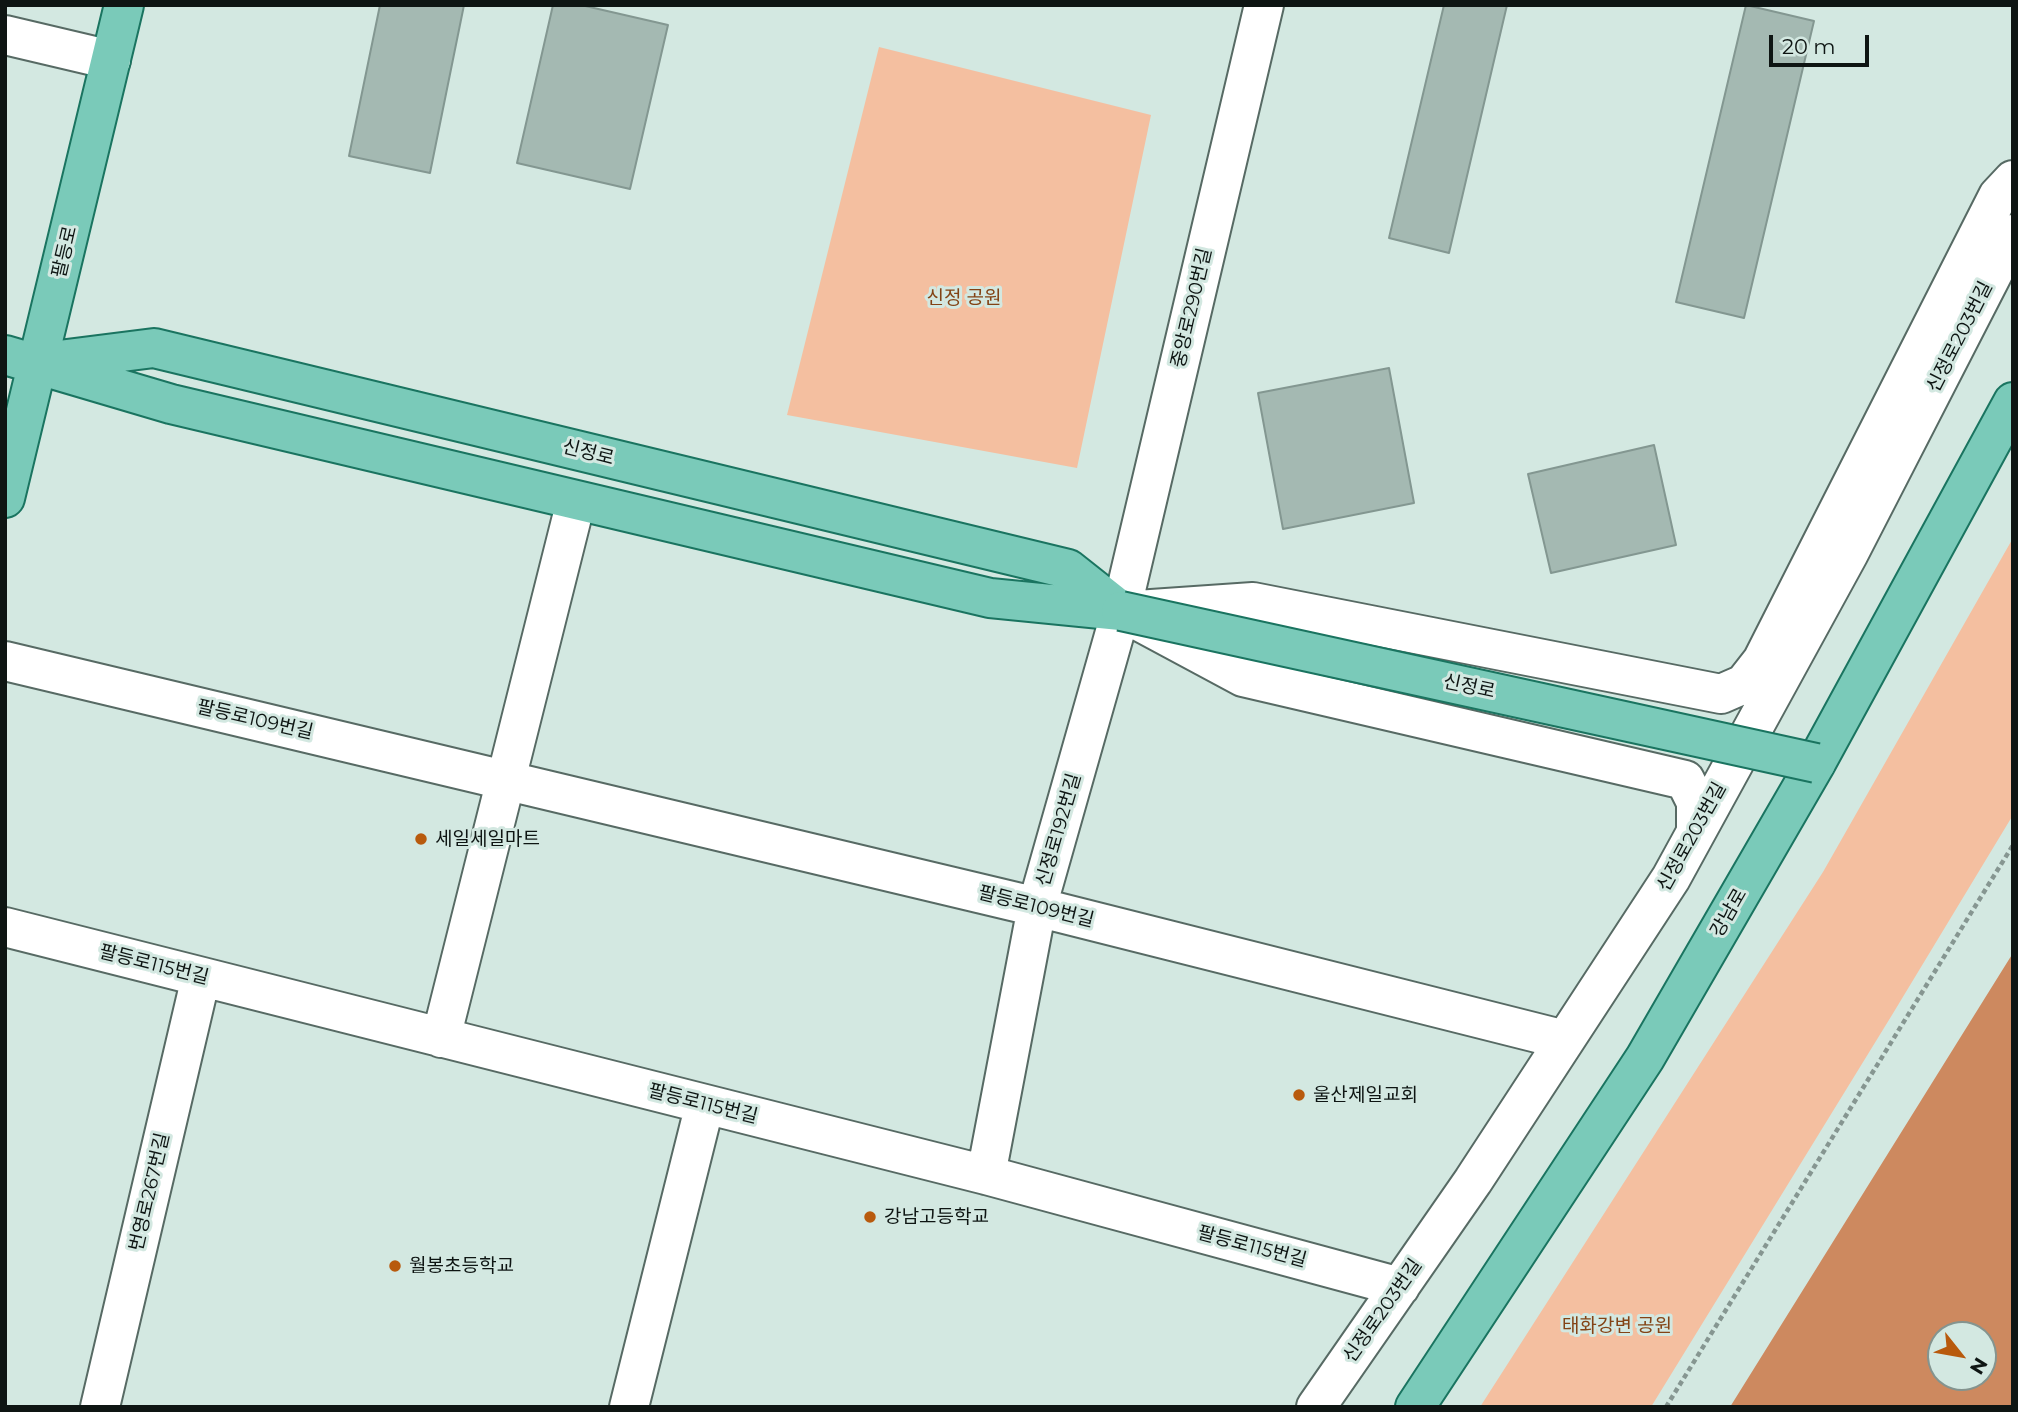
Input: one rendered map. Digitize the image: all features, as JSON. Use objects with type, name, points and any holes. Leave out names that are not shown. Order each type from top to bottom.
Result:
[{"type":"main road","name":"팔등로","points":[[5,498],[22,359],[111,60],[124,5]]},
{"type":"main road","name":"신정로","points":[[22,359],[154,348],[1068,569],[1121,611]]},
{"type":"main road","name":"신정로","points":[[22,359],[171,404],[990,598],[1121,611],[1816,763]]},
{"type":"main road","points":[[268,427],[202,403],[186,391],[184,383],[189,376],[211,370],[281,379]]},
{"type":"main road","name":"강남로","points":[[1415,1407],[1645,1058],[1816,763],[2013,402]]},
{"type":"main road","points":[[901,577],[975,583],[985,581],[992,575],[990,565],[970,551],[914,532]]},
{"type":"street","name":"중앙로290번길","points":[[1121,611],[1264,5]]},
{"type":"street","points":[[5,35],[111,60]]},
{"type":"street","points":[[1121,611],[1253,601],[1721,694],[1744,684],[1762,661],[1998,196],[2013,180]]},
{"type":"street","name":"신정로203번길","points":[[1316,1407],[1400,1287],[1671,878],[1849,553],[2013,234]]},
{"type":"street","points":[[441,1038],[576,501]]},
{"type":"street","points":[[1121,611],[1243,677],[1685,780],[1696,802],[1696,831]]},
{"type":"street","name":"신정로192번길","points":[[986,1175],[1037,907],[1121,611]]},
{"type":"street","name":"팔등로109번길","points":[[5,661],[1037,907],[1565,1040]]},
{"type":"street","name":"팔등로115번길","points":[[5,927],[986,1175],[1400,1287]]},
{"type":"street","name":"번영로267번길","points":[[100,1407],[201,977]]},
{"type":"street","points":[[629,1407],[705,1104]]},
{"type":"path","points":[[1666,1407],[2013,845]]},
{"type":"green space","name":"신정 공원","points":[[879,47],[1151,115],[1077,468],[787,415]]},
{"type":"green space","name":"태화강변 공원","points":[[2013,538],[2013,815],[1892,1015],[1651,1407],[1480,1407],[1823,872]]},
{"type":"shaded area","points":[[2013,953],[2013,1407],[1730,1407]]},
{"type":"building","points":[[380,5],[464,5],[430,173],[349,156]]},
{"type":"building","points":[[553,5],[581,5],[668,25],[630,189],[517,163]]},
{"type":"building","points":[[1444,5],[1507,5],[1449,253],[1389,238]]},
{"type":"building","points":[[1746,5],[1814,21],[1744,318],[1676,302]]},
{"type":"building","points":[[1389,368],[1414,503],[1283,529],[1258,393]]},
{"type":"building","points":[[1654,445],[1676,545],[1551,573],[1528,474]]},
{"type":"place","name":"세일세일마트","points":[[421,839]]},
{"type":"place","name":"울산제일교회","points":[[1299,1095]]},
{"type":"place","name":"강남고등학교","points":[[870,1217]]},
{"type":"place","name":"월봉초등학교","points":[[395,1266]]}]
